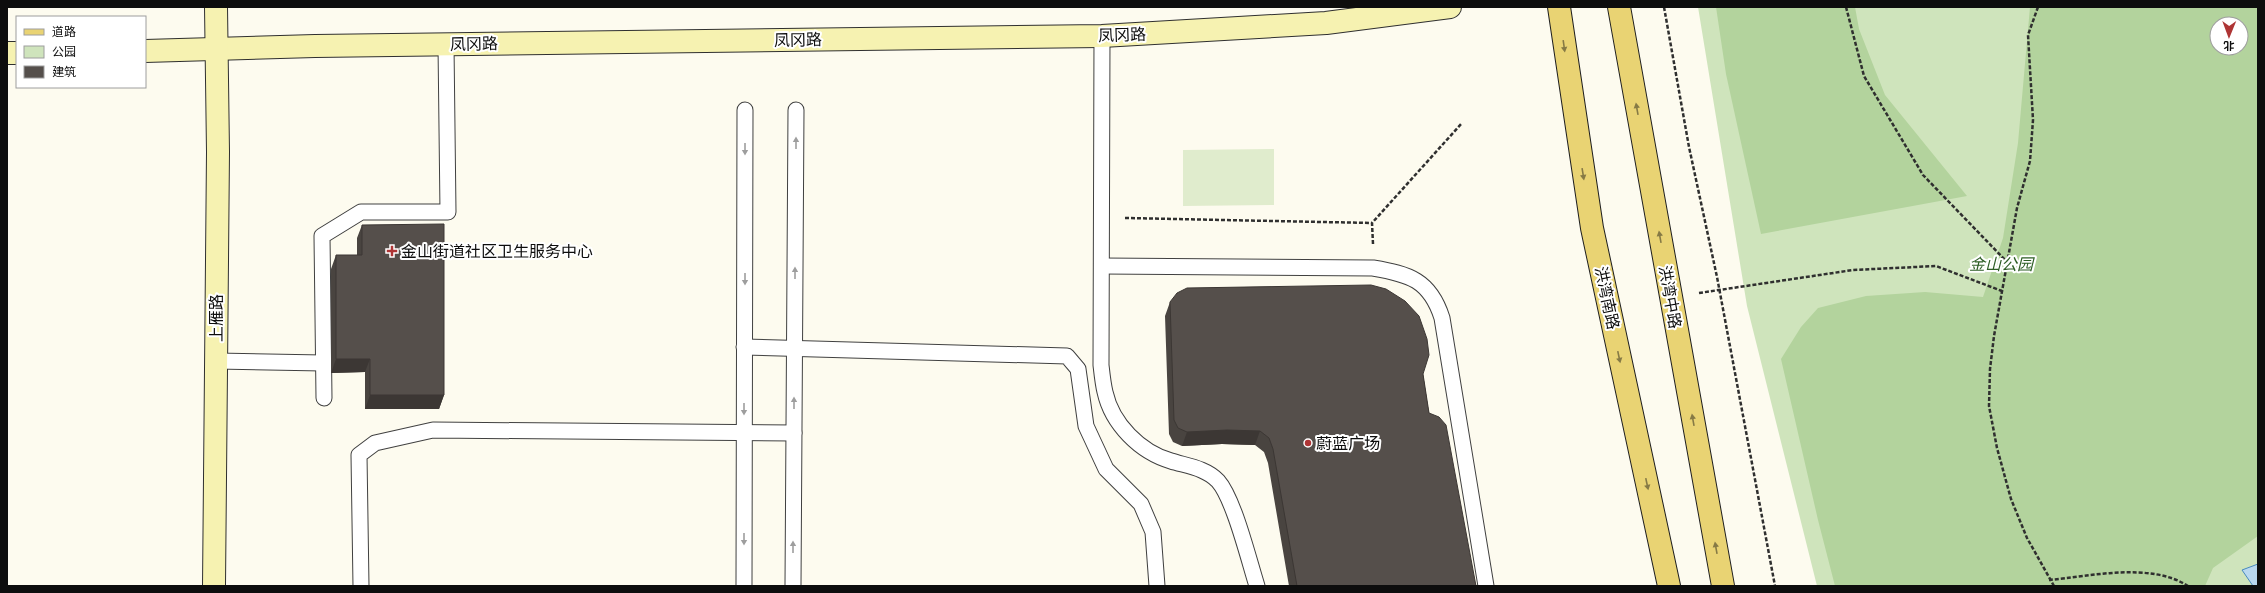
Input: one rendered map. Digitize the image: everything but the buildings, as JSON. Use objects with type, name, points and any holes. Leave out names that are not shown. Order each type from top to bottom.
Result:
[{"type":"main road","name":"上雁路","points":[[214,586],[216,361],[216,7]]},
{"type":"main road","name":"凤冈路","points":[[146,51],[315,46],[1102,36],[1326,23],[1450,7]]},
{"type":"main road","name":"洪湾南路","points":[[1559,7],[1592,228],[1670,586]]},
{"type":"main road","name":"洪湾中路","points":[[1619,7],[1723,586]]},
{"type":"lane","points":[[1102,36],[1101,365],[1105,393],[1115,418],[1128,434],[1149,452],[1204,471],[1218,482],[1237,521],[1257,586]]},
{"type":"lane","points":[[324,398],[322,236],[361,212],[448,212],[446,45]]},
{"type":"lane","points":[[744,586],[745,110]]},
{"type":"lane","points":[[793,586],[796,110]]},
{"type":"lane","points":[[1102,266],[1373,268],[1399,272],[1414,278],[1428,289],[1437,301],[1442,318],[1486,586]]},
{"type":"lane","points":[[744,347],[1067,356],[1078,369],[1086,426],[1106,468],[1141,504],[1152,532],[1157,586]]},
{"type":"lane","points":[[216,361],[323,363]]},
{"type":"lane","points":[[361,586],[359,455],[375,443],[433,430],[794,433]]},
{"type":"path","points":[[1664,7],[1689,147],[1719,289],[1775,586]]},
{"type":"path","points":[[1846,7],[1864,76],[1923,175],[2007,262]]},
{"type":"path","points":[[2038,7],[2028,35],[2033,120],[2030,161],[2017,208],[2002,291],[1990,369],[1989,406],[1997,448],[2011,499],[2027,538],[2054,586]]},
{"type":"path","points":[[1373,268],[1372,223],[1462,123]]},
{"type":"path","points":[[1102,217],[1372,223]]},
{"type":"path","points":[[1671,299],[1719,289],[1852,270],[1936,266],[2002,291]]},
{"type":"path","points":[[2050,580],[2124,572],[2155,575],[2180,581],[2188,586]]},
{"type":"green space","name":"金山公园","points":[[1698,7],[2258,7],[2258,586],[1817,586],[1747,306]]},
{"type":"green space","points":[[1716,7],[1855,7],[1859,29],[1885,95],[1967,196],[1761,234],[1726,74]]},
{"type":"green space","name":"金山公园","points":[[2030,7],[2258,7],[2258,536],[2213,568],[2205,586],[1835,586],[1818,520],[1781,359],[1801,327],[1818,308],[1866,296],[1925,292],[1983,297],[2003,238],[2018,143]]},
{"type":"green space","points":[[1274,149],[1274,205],[1183,206],[1183,150]]},
{"type":"water","points":[[2258,564],[2258,586],[2253,586],[2242,570]]},
{"type":"place","name":"金山街道社区卫生服务中心","points":[[392,251]]},
{"type":"place","name":"蔚蓝广场","points":[[1308,443]]}]
